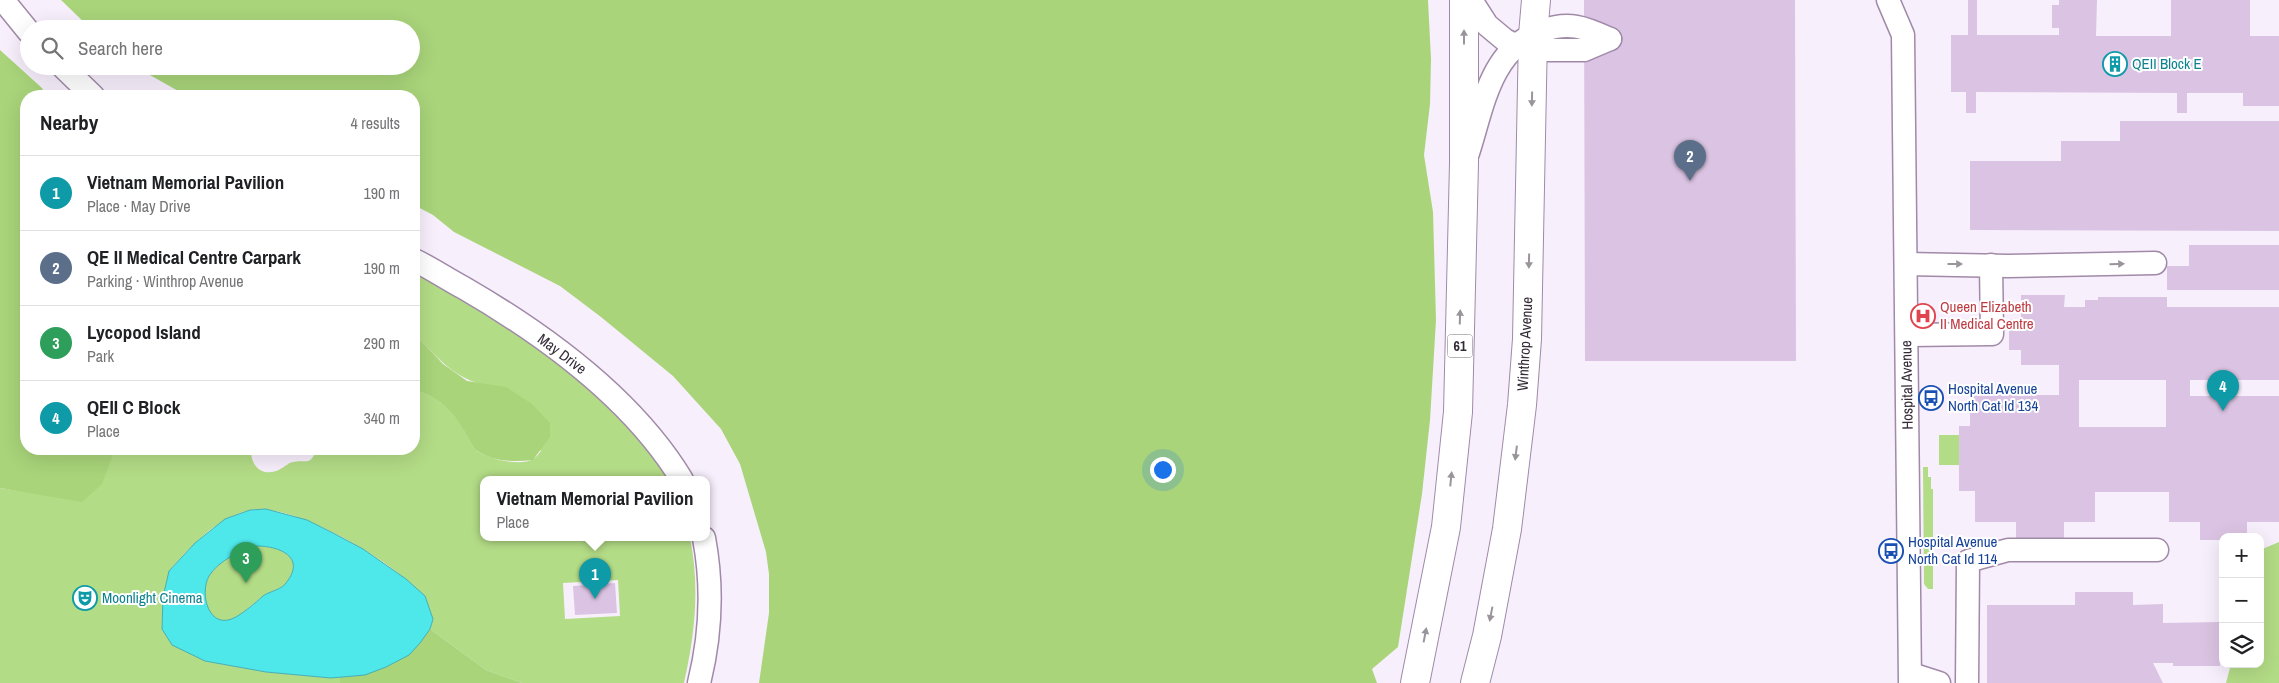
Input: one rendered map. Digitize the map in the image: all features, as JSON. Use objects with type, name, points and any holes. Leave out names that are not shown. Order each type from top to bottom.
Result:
[{"type":"main road","name":"61","points":[[1415,683],[1446,527],[1458,412],[1464,163],[1464,0]]},
{"type":"main road","name":"Winthrop Avenue","points":[[1475,683],[1487,636],[1507,529],[1522,405],[1527,339],[1536,0]]},
{"type":"street","points":[[3,0],[20,21]]},
{"type":"street","points":[[1471,0],[1487,25],[1505,40],[1534,39]]},
{"type":"street","name":"Hospital Avenue","points":[[1888,0],[1903,35],[1910,678]]},
{"type":"street","points":[[1464,163],[1494,73],[1503,58],[1534,39]]},
{"type":"street","points":[[71,75],[87,90]]},
{"type":"street","name":"May Drive","points":[[420,263],[501,310],[587,372],[669,457],[680,476]]},
{"type":"street","points":[[1906,264],[2155,264]]},
{"type":"street","points":[[1907,335],[1992,334],[1991,265]]},
{"type":"street","points":[[699,683],[706,655],[710,598],[704,541]]},
{"type":"street","points":[[1967,683],[1968,561],[2008,550],[2157,550]]},
{"type":"street","points":[[1910,678],[1939,683]]},
{"type":"green space","points":[[61,0],[1428,0],[1431,59],[1430,104],[1424,155],[1433,212],[1436,320],[1430,420],[1422,494],[1398,647],[1372,669],[1377,683],[759,683],[769,613],[769,574],[766,552],[740,464],[721,429],[673,376],[560,286],[454,232],[433,215],[420,208],[420,90],[176,90],[150,75],[420,75],[420,20],[82,20]]},
{"type":"green space","points":[[0,50],[20,68],[20,75],[28,75],[43,90],[20,90],[20,455],[113,455],[102,484],[82,502],[0,488]]},
{"type":"green space","points":[[420,274],[485,313],[554,361],[587,387],[645,447],[667,476],[480,476],[480,541],[690,541],[695,574],[695,610],[691,647],[684,683],[522,683],[486,670],[430,629],[433,619],[420,597],[408,582],[391,567],[353,543],[308,521],[267,510],[250,510],[226,519],[215,526],[195,543],[169,571],[205,661],[266,672],[331,678],[340,677],[340,683],[0,683],[0,488],[27,492],[112,455],[251,455],[253,462],[260,470],[270,472],[276,471],[291,462],[308,461],[314,455],[420,455],[420,392],[436,399],[449,410],[464,429],[473,447],[480,453],[495,459],[512,462],[527,461],[536,457],[541,451],[482,384],[462,376],[436,356],[420,339]],"holes":[[[618,580],[620,616],[565,619],[563,583]]]},
{"type":"green space","points":[[420,339],[443,364],[467,381],[506,387],[532,404],[550,423],[550,437],[533,460],[503,460],[489,457],[474,448],[460,423],[449,410],[430,395],[420,392]]},
{"type":"green space","points":[[1939,435],[1959,435],[1959,465],[1939,465]]},
{"type":"green space","points":[[1923,467],[1928,467],[1928,477],[1931,477],[1931,489],[1933,489],[1933,589],[1928,589],[1924,584]]},
{"type":"green space","points":[[2279,542],[2279,683],[2226,683],[2230,668],[2264,668],[2264,548]]},
{"type":"green space","points":[[257,546],[274,548],[288,555],[292,560],[292,574],[284,585],[263,596],[236,617],[219,620],[208,609],[206,601],[206,584],[209,576],[230,557]]},
{"type":"green space","points":[[430,629],[486,670],[522,683],[340,683],[340,677],[368,673],[402,658],[421,641]]},
{"type":"water","points":[[266,509],[307,520],[363,549],[406,579],[425,596],[433,619],[430,629],[420,643],[409,655],[386,667],[365,675],[331,678],[266,672],[205,661],[172,645],[162,629],[163,597],[169,571],[195,543],[225,519],[250,510]],"holes":[[[257,546],[281,551],[292,560],[292,574],[286,583],[263,596],[236,617],[227,620],[219,619],[213,615],[206,601],[205,592],[209,576],[224,561],[237,553]]]},
{"type":"building","points":[[1584,0],[1795,0],[1796,361],[1585,361]]},
{"type":"building","name":"QEII Block E","points":[[1968,0],[1977,0],[1977,35],[2059,35],[2059,28],[2052,28],[2052,5],[2059,5],[2059,0],[2097,0],[2096,36],[2171,36],[2171,0],[2250,0],[2250,36],[2279,36],[2279,106],[2243,106],[2243,93],[2187,93],[2187,113],[2177,113],[2177,93],[1976,92],[1976,113],[1966,113],[1966,92],[1951,92],[1951,35],[1968,35]]},
{"type":"building","points":[[2120,121],[2279,121],[2279,231],[1970,230],[1970,161],[2061,161],[2061,141],[2120,141]]},
{"type":"building","points":[[2189,245],[2279,245],[2279,290],[2167,290],[2167,266],[2189,266]]},
{"type":"building","points":[[2021,295],[2065,295],[2064,307],[2085,307],[2085,300],[2098,300],[2098,297],[2167,297],[2167,307],[2279,307],[2279,380],[2190,380],[2190,396],[2279,396],[2279,522],[2247,522],[2247,533],[2219,533],[2219,540],[2200,540],[2200,522],[2169,522],[2169,492],[2095,492],[2095,522],[2064,522],[2064,540],[2016,540],[2016,522],[1975,522],[1975,491],[1959,491],[1959,426],[1970,426],[1970,395],[2059,395],[2059,365],[2021,365],[2021,350],[2009,350],[2009,319],[2021,319]],"holes":[[[2079,380],[2166,380],[2166,427],[2079,427]]]},
{"type":"building","points":[[615,583],[617,613],[575,615],[573,586]]},
{"type":"building","points":[[2075,592],[2133,592],[2133,605],[2163,604],[2163,623],[2219,622],[2219,666],[2173,666],[2173,663],[2153,663],[2163,683],[1987,683],[1987,605],[2075,605]]},
{"type":"place","name":"QEII Block E","points":[[2115,64]]},
{"type":"place","name":"QE II Medical Centre Carpark","points":[[1690,181]]},
{"type":"place","name":"Queen Elizabeth II Medical Centre","points":[[1923,316]]},
{"type":"place","name":"Hospital Avenue North Cat Id 134","points":[[1931,398]]},
{"type":"place","name":"QEII C Block","points":[[2223,411]]},
{"type":"place","name":"Hospital Avenue North Cat Id 114","points":[[1891,551]]},
{"type":"place","name":"Lycopod Island","points":[[246,583]]},
{"type":"place","name":"Moonlight Cinema","points":[[85,598]]},
{"type":"place","name":"Vietnam Memorial Pavilion","points":[[595,599]]}]
